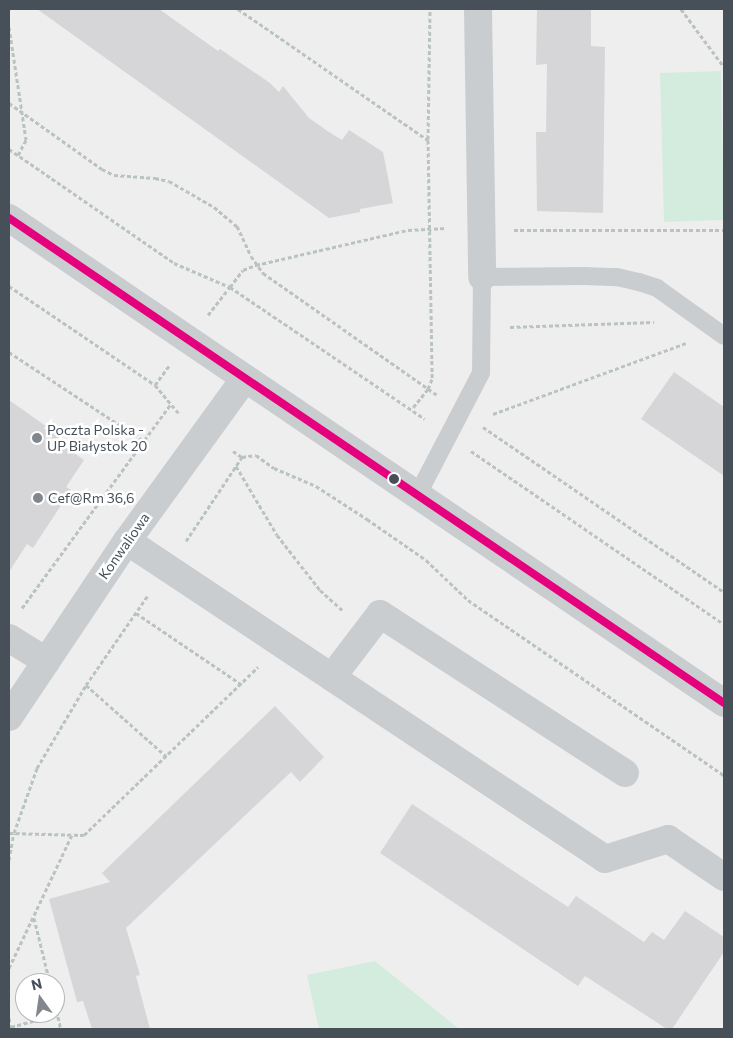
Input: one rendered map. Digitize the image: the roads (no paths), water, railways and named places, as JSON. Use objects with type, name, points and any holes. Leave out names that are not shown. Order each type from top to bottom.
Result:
[{"type":"street","points":[[478,9],[482,277]]},
{"type":"street","points":[[9,218],[724,703]]},
{"type":"street","name":"Konwaliowa","points":[[9,717],[127,541],[245,378]]},
{"type":"street","points":[[127,541],[604,859],[668,839],[724,878]]},
{"type":"street","points":[[332,678],[380,614],[625,773]]},
{"type":"street","points":[[9,638],[46,661]]},
{"type":"lane","points":[[418,494],[481,373],[482,277],[584,276],[617,278],[639,282],[657,288],[721,334]]},
{"type":"place","name":"Poczta Polska - UP Białystok 20","points":[[37,438]]},
{"type":"place","name":"Cef@Rm 36,6","points":[[38,498]]}]
